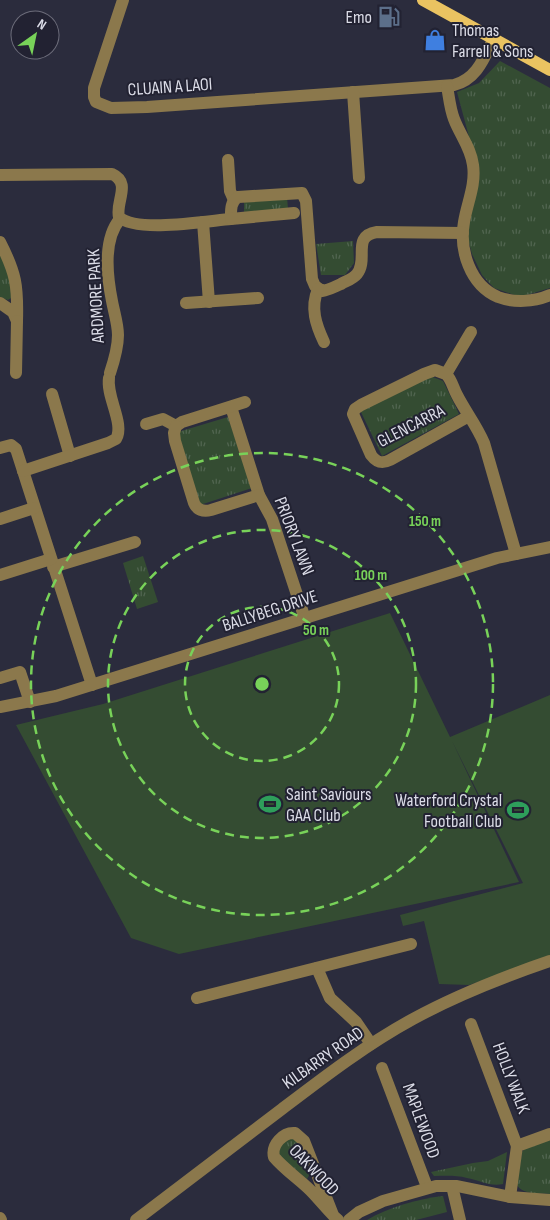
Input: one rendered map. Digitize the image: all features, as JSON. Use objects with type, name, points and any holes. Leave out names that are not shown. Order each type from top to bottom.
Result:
[{"type":"main road","points":[[423,0],[550,70]]},
{"type":"street","name":"CLUAIN A LAOI","points":[[123,0],[94,88],[95,100],[103,106],[118,108],[447,86],[459,83],[472,75],[483,60],[494,38]]},
{"type":"street","points":[[447,86],[452,113],[468,149],[473,169],[473,185],[463,233],[465,250],[472,273],[478,283],[486,290],[502,298],[516,301],[535,300],[550,295]]},
{"type":"street","points":[[353,92],[359,178]]},
{"type":"street","points":[[228,160],[230,191],[234,200],[231,208],[231,219]]},
{"type":"street","name":"ARDMORE PARK","points":[[0,175],[112,174],[118,177],[122,185],[118,213],[120,218],[113,229],[109,251],[109,280],[118,335],[108,391],[118,426],[118,436],[108,443],[70,456]]},
{"type":"street","points":[[234,200],[244,196],[295,192],[303,194],[306,208],[312,279],[318,289],[329,290],[356,275],[362,262],[362,243],[372,233],[463,233]]},
{"type":"street","points":[[120,218],[130,223],[147,226],[294,213]]},
{"type":"street","points":[[204,222],[209,302]]},
{"type":"street","points":[[0,242],[10,261],[16,279],[18,294],[16,373]]},
{"type":"street","points":[[318,289],[314,302],[315,320],[324,342]]},
{"type":"street","points":[[186,303],[258,298]]},
{"type":"street","points":[[0,303],[12,310],[16,315],[17,321]]},
{"type":"street","points":[[446,374],[471,332]]},
{"type":"street","name":"GLENCARRA","points":[[469,416],[386,462],[378,462],[371,455],[354,418],[355,409],[361,405],[424,374],[435,370],[446,374],[484,443],[516,554]]},
{"type":"street","points":[[22,471],[70,456],[52,394]]},
{"type":"street","points":[[146,424],[163,419],[176,426],[182,422],[245,402]]},
{"type":"street","name":"PRIORY LAWN","points":[[231,407],[259,495],[272,519],[305,619]]},
{"type":"street","name":"PRIORY LAWN","points":[[176,426],[174,433],[175,441],[194,503],[198,509],[208,511],[259,495]]},
{"type":"street","points":[[0,448],[9,445],[15,447],[92,685]]},
{"type":"street","points":[[0,519],[34,508]]},
{"type":"street","points":[[0,575],[135,542]]},
{"type":"street","name":"BALLYBEG DRIVE","points":[[0,707],[30,702],[92,685],[516,554],[550,547]]},
{"type":"street","points":[[0,678],[20,672],[30,702]]},
{"type":"street","points":[[197,998],[411,944]]},
{"type":"street","name":"KILBARRY ROAD","points":[[136,1220],[315,1084],[372,1044],[411,1020],[453,998],[514,973],[550,961]]},
{"type":"street","points":[[317,968],[330,998],[356,1022],[372,1044]]},
{"type":"street","name":"HOLLY WALK","points":[[471,1024],[517,1146],[510,1197]]},
{"type":"street","name":"MAPLEWOOD","points":[[382,1068],[427,1187]]},
{"type":"street","name":"OAKWOOD","points":[[295,1132],[304,1141],[329,1209],[335,1218],[313,1193],[274,1157],[273,1150],[275,1145],[288,1133],[295,1132]]},
{"type":"street","points":[[517,1146],[550,1134]]},
{"type":"street","points":[[452,1186],[460,1220]]},
{"type":"street","points":[[349,1220],[359,1212],[383,1201],[427,1187],[452,1186],[510,1197],[550,1200]]},
{"type":"green space","points":[[500,61],[550,88],[550,288],[520,297],[494,288],[482,275],[472,254],[466,232],[475,159],[457,92],[479,83]]},
{"type":"green space","points":[[287,197],[288,209],[244,212],[244,200]]},
{"type":"green space","points":[[353,241],[354,263],[345,275],[321,275],[316,244]]},
{"type":"green space","points":[[0,251],[14,296],[8,300],[0,297]]},
{"type":"green space","points":[[430,376],[443,381],[459,414],[382,456],[360,410]]},
{"type":"green space","points":[[228,417],[252,488],[200,505],[178,432]]},
{"type":"green space","points":[[143,556],[158,602],[137,609],[123,563]]},
{"type":"green space","name":"Saint Saviours GAA Club","points":[[390,613],[450,737],[550,695],[550,957],[469,985],[439,984],[424,921],[403,926],[400,915],[523,883],[452,741],[519,882],[179,954],[131,938],[16,725],[103,704]]},
{"type":"green space","points":[[289,1137],[297,1141],[311,1172],[307,1179],[279,1156],[278,1148]]},
{"type":"green space","points":[[550,1139],[550,1194],[532,1193],[523,1190],[517,1185],[522,1152],[525,1148]]},
{"type":"green space","points":[[507,1152],[503,1184],[489,1184],[459,1176],[434,1176],[431,1172],[488,1161]]},
{"type":"green space","points":[[443,1196],[447,1212],[416,1220],[367,1220],[404,1204]]},
{"type":"place","name":"Emo","points":[[389,17]]},
{"type":"place","name":"Thomas Farrell & Sons","points":[[435,40]]},
{"type":"place","name":"Saint Saviours GAA Club","points":[[270,804]]},
{"type":"place","name":"Waterford Crystal Football Club","points":[[518,810]]}]
